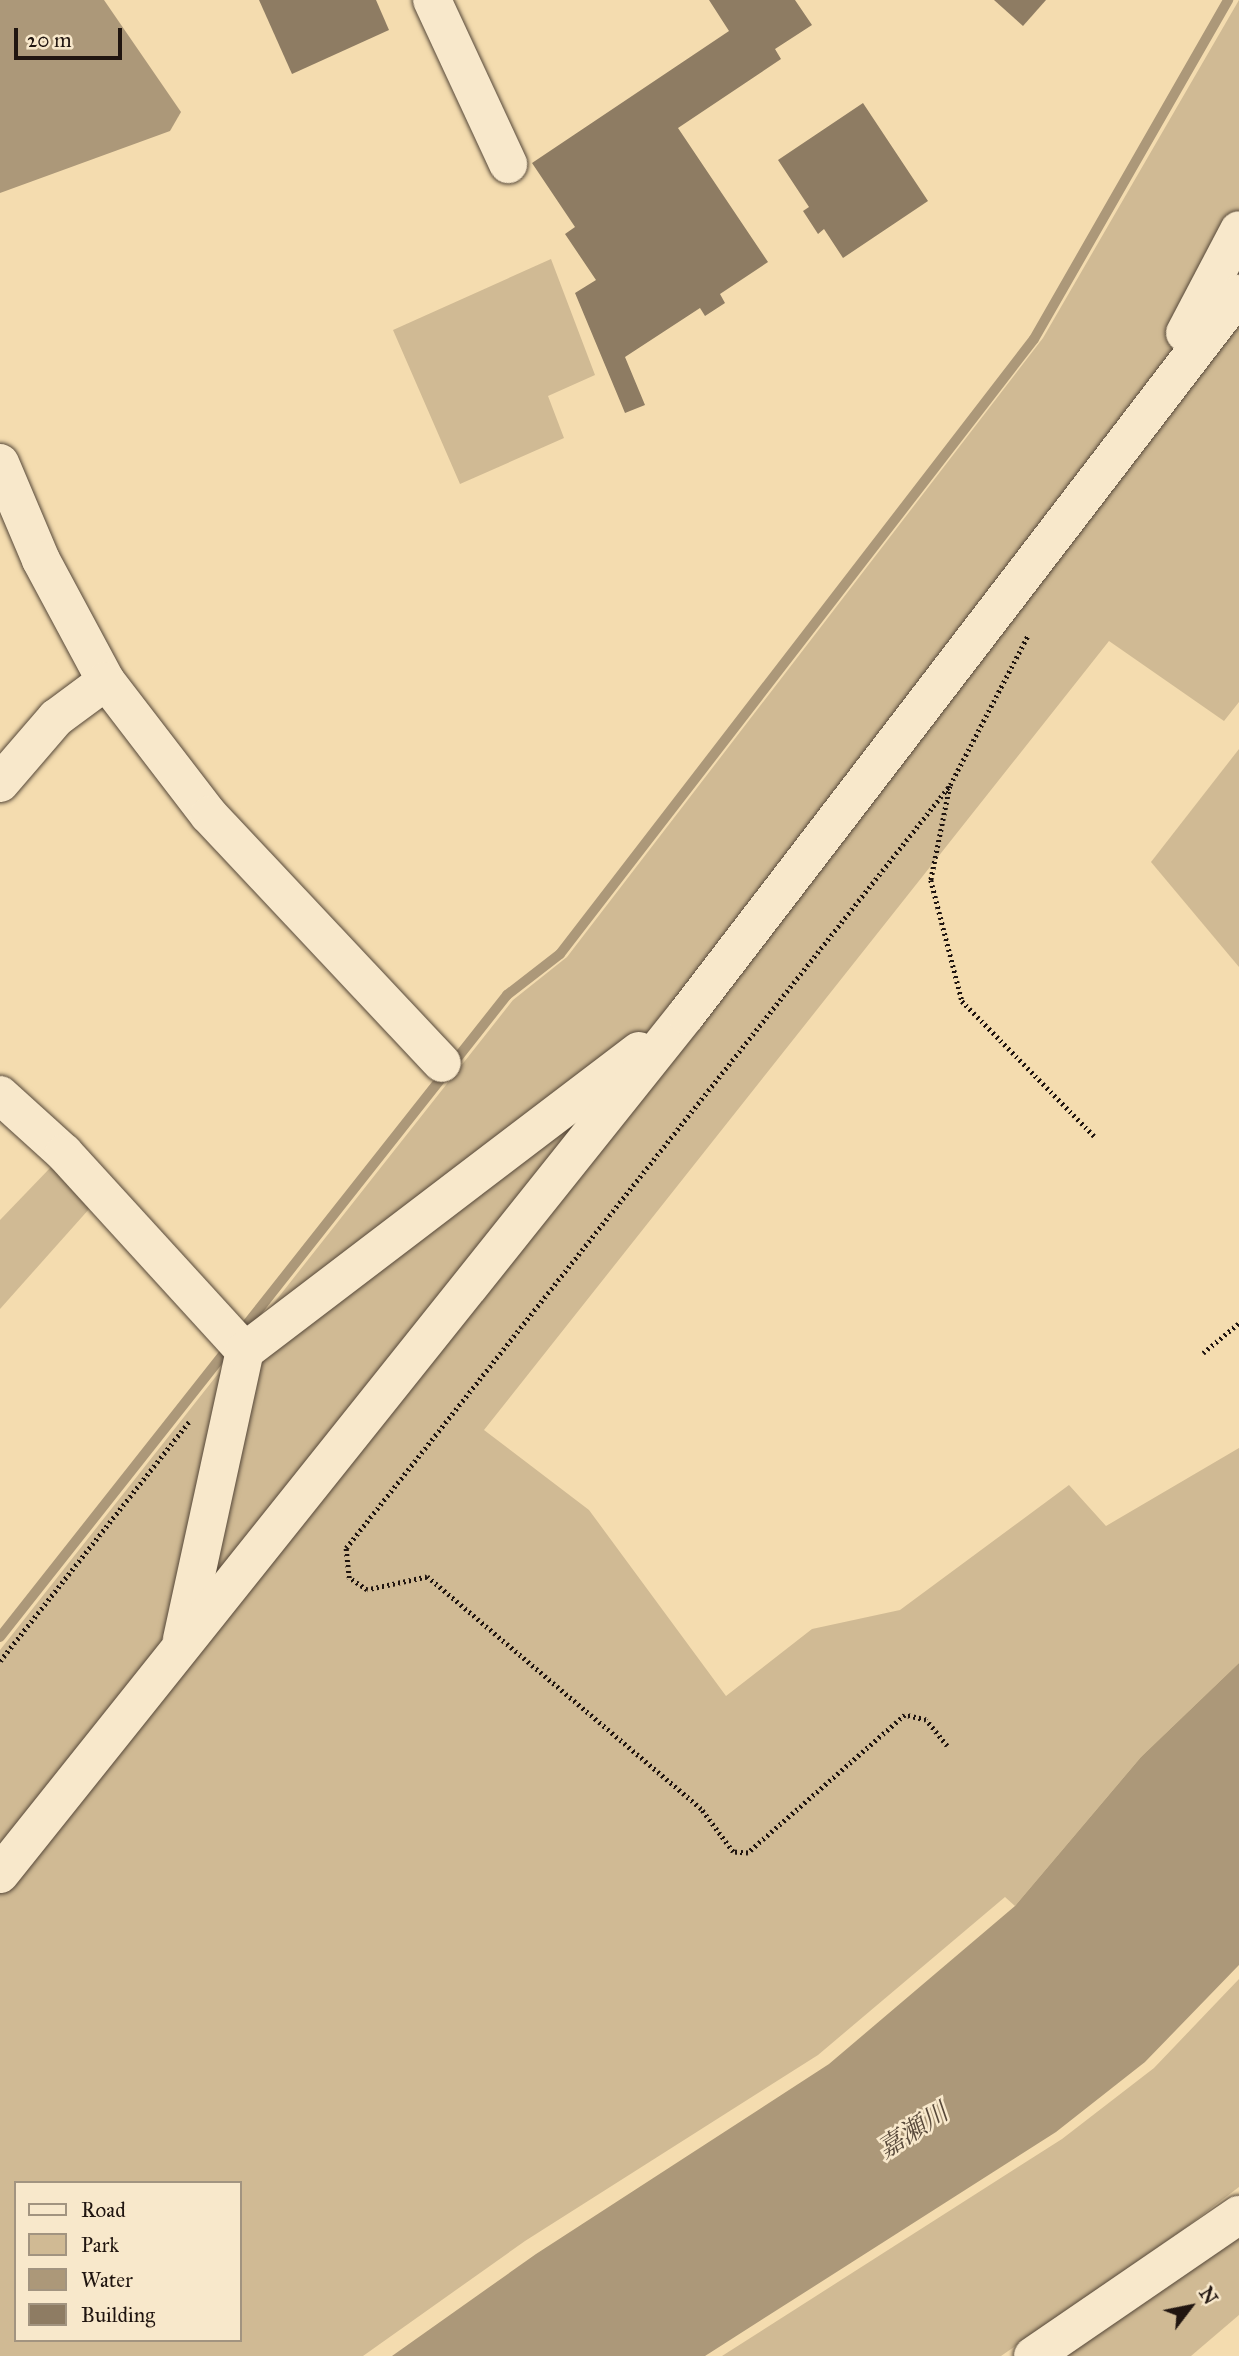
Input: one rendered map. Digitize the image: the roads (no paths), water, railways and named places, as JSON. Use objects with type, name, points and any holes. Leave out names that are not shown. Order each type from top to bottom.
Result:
[{"type":"street","points":[[432,0],[509,164]]},
{"type":"street","points":[[1146,408],[1239,230]]},
{"type":"street","points":[[0,1874],[686,1015],[1146,408],[1239,294]]},
{"type":"street","points":[[0,463],[41,560],[106,681],[209,816],[442,1063]]},
{"type":"street","points":[[0,783],[56,718],[106,681]]},
{"type":"street","points":[[180,1648],[236,1340],[686,1015]]},
{"type":"street","points":[[0,1095],[64,1153],[236,1340]]},
{"type":"street","points":[[1033,2356],[1239,2215]]},
{"type":"water","points":[[0,0],[104,0],[181,112],[170,131],[0,193]]},
{"type":"water","name":"嘉瀬川","points":[[1239,1663],[1239,1965],[1145,2062],[1056,2132],[705,2356],[392,2356],[536,2254],[829,2064],[1015,1906],[1141,1757]]},
{"type":"waterway","points":[[0,1637],[507,995],[560,954],[1034,339],[1228,0]]}]
